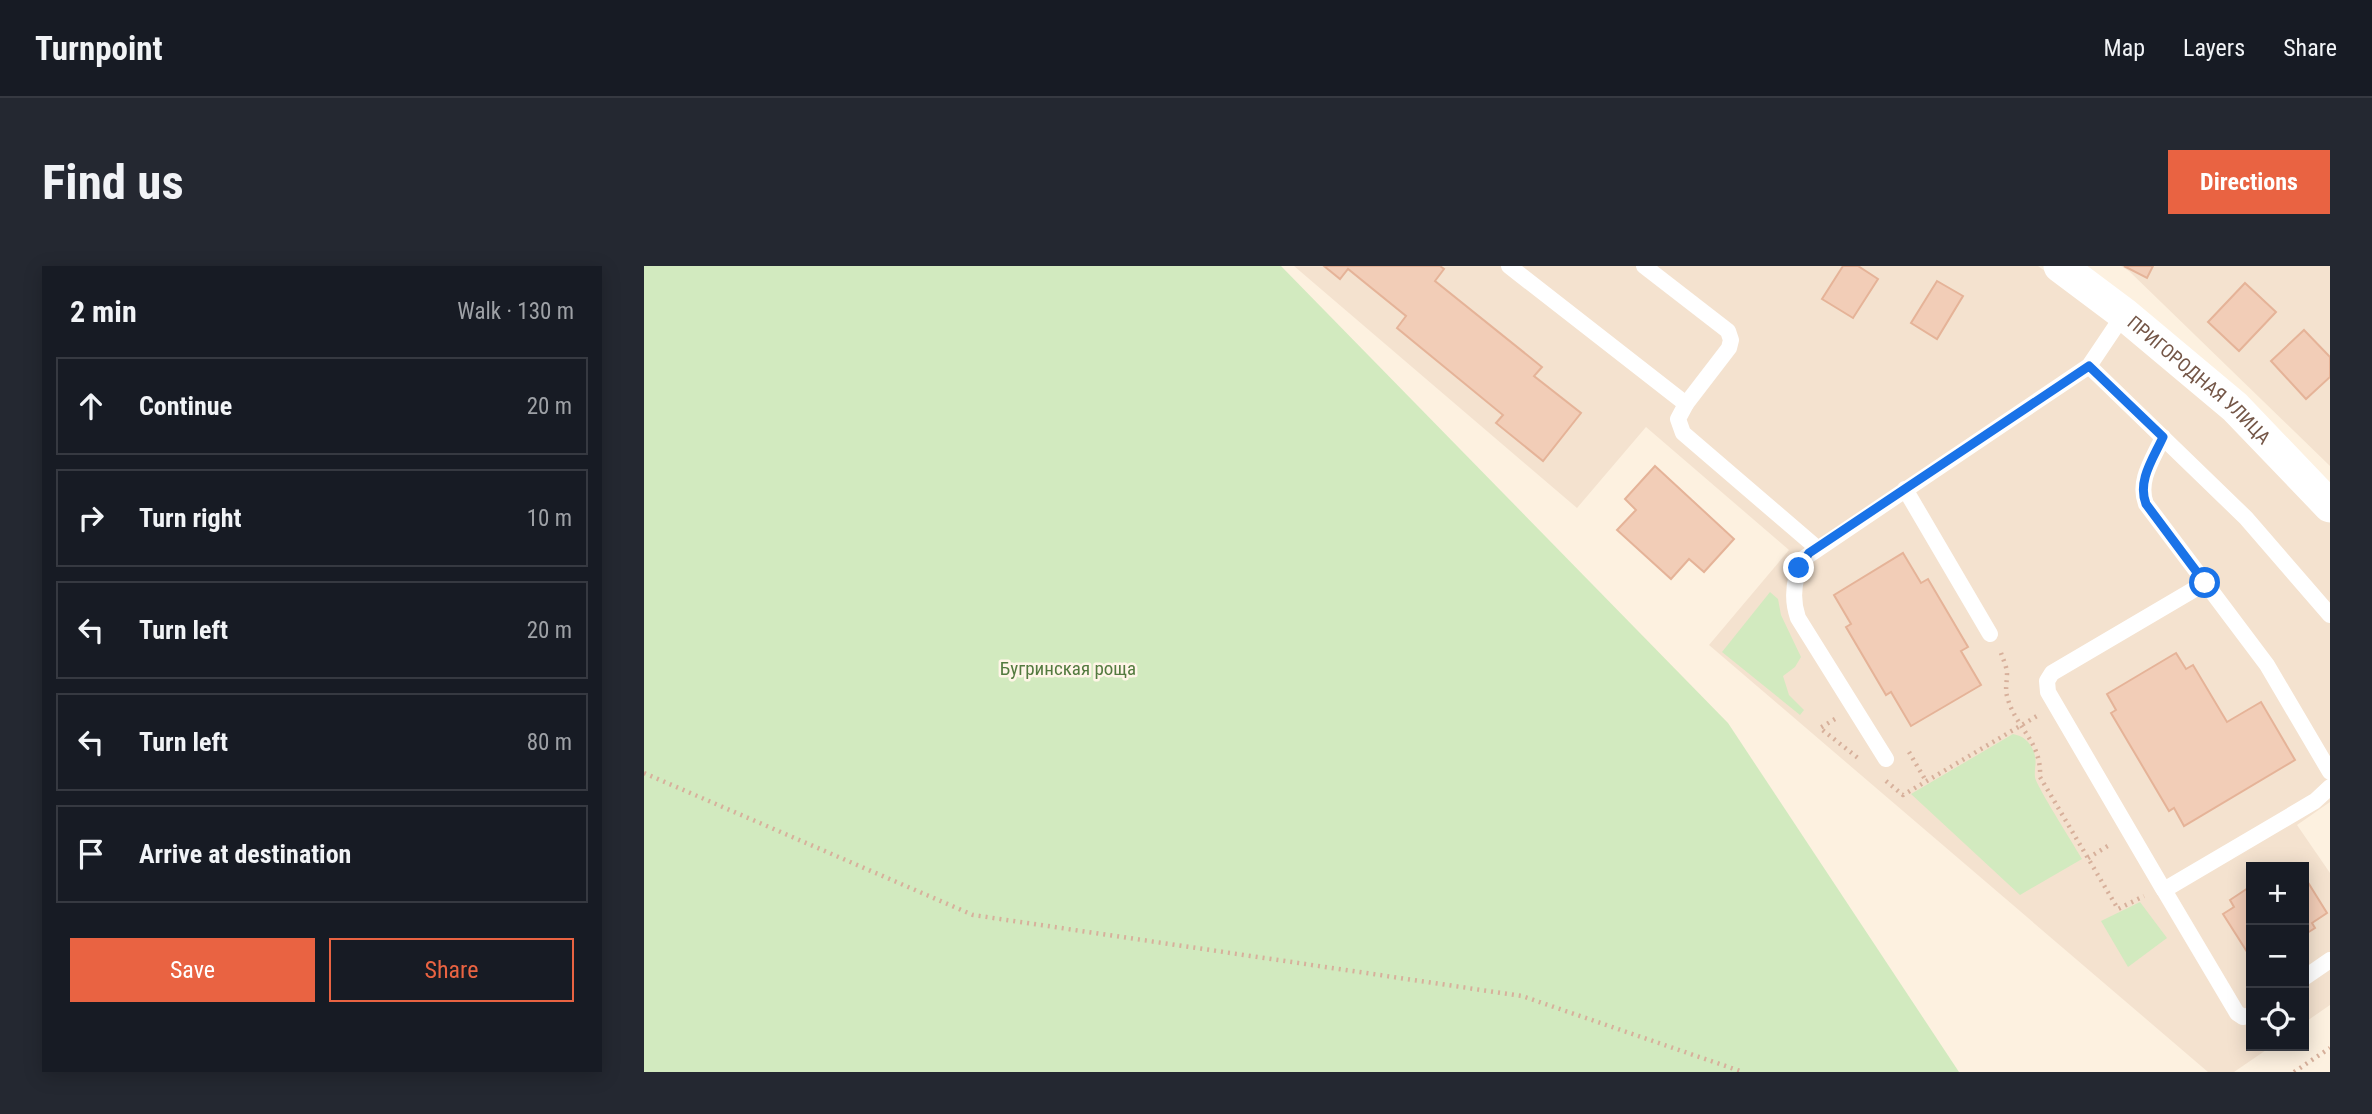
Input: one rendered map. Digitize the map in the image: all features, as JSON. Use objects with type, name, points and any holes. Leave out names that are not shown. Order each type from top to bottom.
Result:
[{"type":"street","name":"ПРИГОРОДНАЯ УЛИЦА","points":[[2074,270],[2235,407],[2330,506]]},
{"type":"lane","points":[[1509,266],[1686,404]]},
{"type":"lane","points":[[1644,266],[1728,331],[1731,340],[1729,348],[1686,404],[1678,419],[1683,433],[1817,548]]},
{"type":"lane","points":[[1886,759],[1798,618],[1793,603],[1803,559],[2089,366],[2124,314]]},
{"type":"lane","points":[[2089,366],[2246,518],[2330,615]]},
{"type":"lane","points":[[2163,437],[2143,483],[2142,494],[2146,504],[2267,665],[2330,772]]},
{"type":"lane","points":[[1905,489],[1990,634]]},
{"type":"lane","points":[[2205,583],[2052,673],[2047,681],[2048,692],[2237,1013],[2246,1016]]},
{"type":"lane","points":[[2163,888],[2315,801],[2330,787]]},
{"type":"lane","points":[[2309,975],[2330,960]]},
{"type":"path","points":[[1990,634],[2007,671],[2006,693],[2012,711],[2037,751],[2041,765],[2040,777],[2118,909],[2163,888]]},
{"type":"path","points":[[1883,778],[1903,794],[2056,705]]},
{"type":"path","points":[[1854,707],[1820,728],[1862,761]]},
{"type":"path","points":[[644,773],[973,915],[1522,996],[1743,1072]]},
{"type":"path","points":[[2294,1072],[2330,1048]]},
{"type":"shaded area","points":[[1294,266],[2038,266],[2130,331],[2330,517],[2330,802],[2297,825],[2330,873],[2330,1005],[2309,1020],[2309,862],[2246,862],[2246,1051],[2265,1051],[2234,1072],[2208,1072],[1709,645],[1789,550],[1646,427],[1577,508]]},
{"type":"shaded area","points":[[2121,266],[2330,266],[2330,466],[2129,271]]},
{"type":"green space","name":"Бугринская роща","points":[[644,266],[1281,266],[1728,723],[1959,1072],[644,1072]]},
{"type":"green space","points":[[1770,592],[1778,599],[1781,615],[1801,657],[1795,667],[1783,676],[1789,695],[1804,710],[1800,715],[1722,652]]},
{"type":"green space","points":[[2013,734],[2023,738],[2031,747],[2035,757],[2037,782],[2082,859],[2020,895],[1911,794]]},
{"type":"green space","points":[[2140,902],[2167,938],[2128,967],[2101,921]]},
{"type":"building","points":[[1324,266],[1440,266],[1444,269],[1435,281],[1542,367],[1534,376],[1581,413],[1543,461],[1496,423],[1503,415],[1397,328],[1406,316],[1348,269],[1340,279]]},
{"type":"building","points":[[1843,266],[1858,266],[1878,279],[1853,318],[1822,299]]},
{"type":"building","points":[[2124,266],[2153,266],[2147,278]]},
{"type":"building","points":[[1937,281],[1963,296],[1937,339],[1911,323]]},
{"type":"building","points":[[2245,283],[2276,312],[2239,351],[2208,322]]},
{"type":"building","points":[[2304,330],[2330,357],[2330,377],[2306,399],[2271,361]]},
{"type":"building","points":[[1655,466],[1734,539],[1704,572],[1689,559],[1671,579],[1617,530],[1636,510],[1625,499]]},
{"type":"building","points":[[1903,553],[1921,583],[1928,579],[1968,647],[1961,651],[1981,685],[1911,726],[1891,692],[1886,695],[1846,627],[1851,624],[1834,595]]},
{"type":"building","points":[[2176,653],[2186,669],[2193,665],[2227,722],[2261,702],[2295,760],[2184,826],[2174,808],[2169,811],[2111,713],[2116,710],[2107,694]]},
{"type":"building","points":[[2309,884],[2327,913],[2312,923],[2315,928],[2309,932]]},
{"type":"building","points":[[2246,889],[2246,950],[2223,914],[2234,907],[2230,900]]},
{"type":"route","points":[[1799,568],[1809,553],[2089,366],[2163,437],[2143,483],[2142,494],[2146,504],[2205,583]]}]
